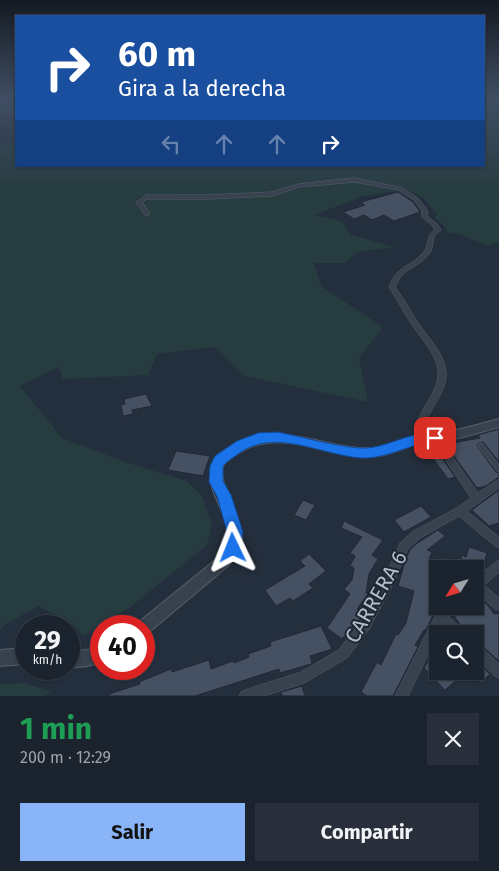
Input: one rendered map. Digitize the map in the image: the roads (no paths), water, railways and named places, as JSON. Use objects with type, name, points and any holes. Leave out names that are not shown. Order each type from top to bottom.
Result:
[{"type":"street","points":[[147,214],[139,202],[146,197],[217,197],[272,194],[299,186],[346,180],[400,189],[416,199],[425,210],[424,216],[438,230],[432,235],[430,248],[424,255],[394,278],[392,287],[438,357],[443,373],[440,385],[426,409],[419,427],[419,439]]},
{"type":"street","points":[[155,617],[224,561],[233,548],[235,532],[224,495],[216,482],[216,466],[220,460],[242,444],[258,438],[277,437],[361,453],[380,452],[419,439],[435,438],[499,423]]},
{"type":"street","points":[[435,438],[477,499]]},
{"type":"street","name":"CARRERA 6","points":[[245,696],[304,677],[343,654],[365,625],[387,585],[404,546],[416,535],[460,511],[499,484]]},
{"type":"street","points":[[460,511],[499,543]]},
{"type":"street","points":[[484,578],[499,566]]},
{"type":"street","points":[[484,592],[499,605]]},
{"type":"street","points":[[401,696],[441,617],[449,625]]},
{"type":"street","points":[[0,658],[15,657]]},
{"type":"street","points":[[484,658],[499,672]]},
{"type":"lane","points":[[481,446],[499,468]]}]
